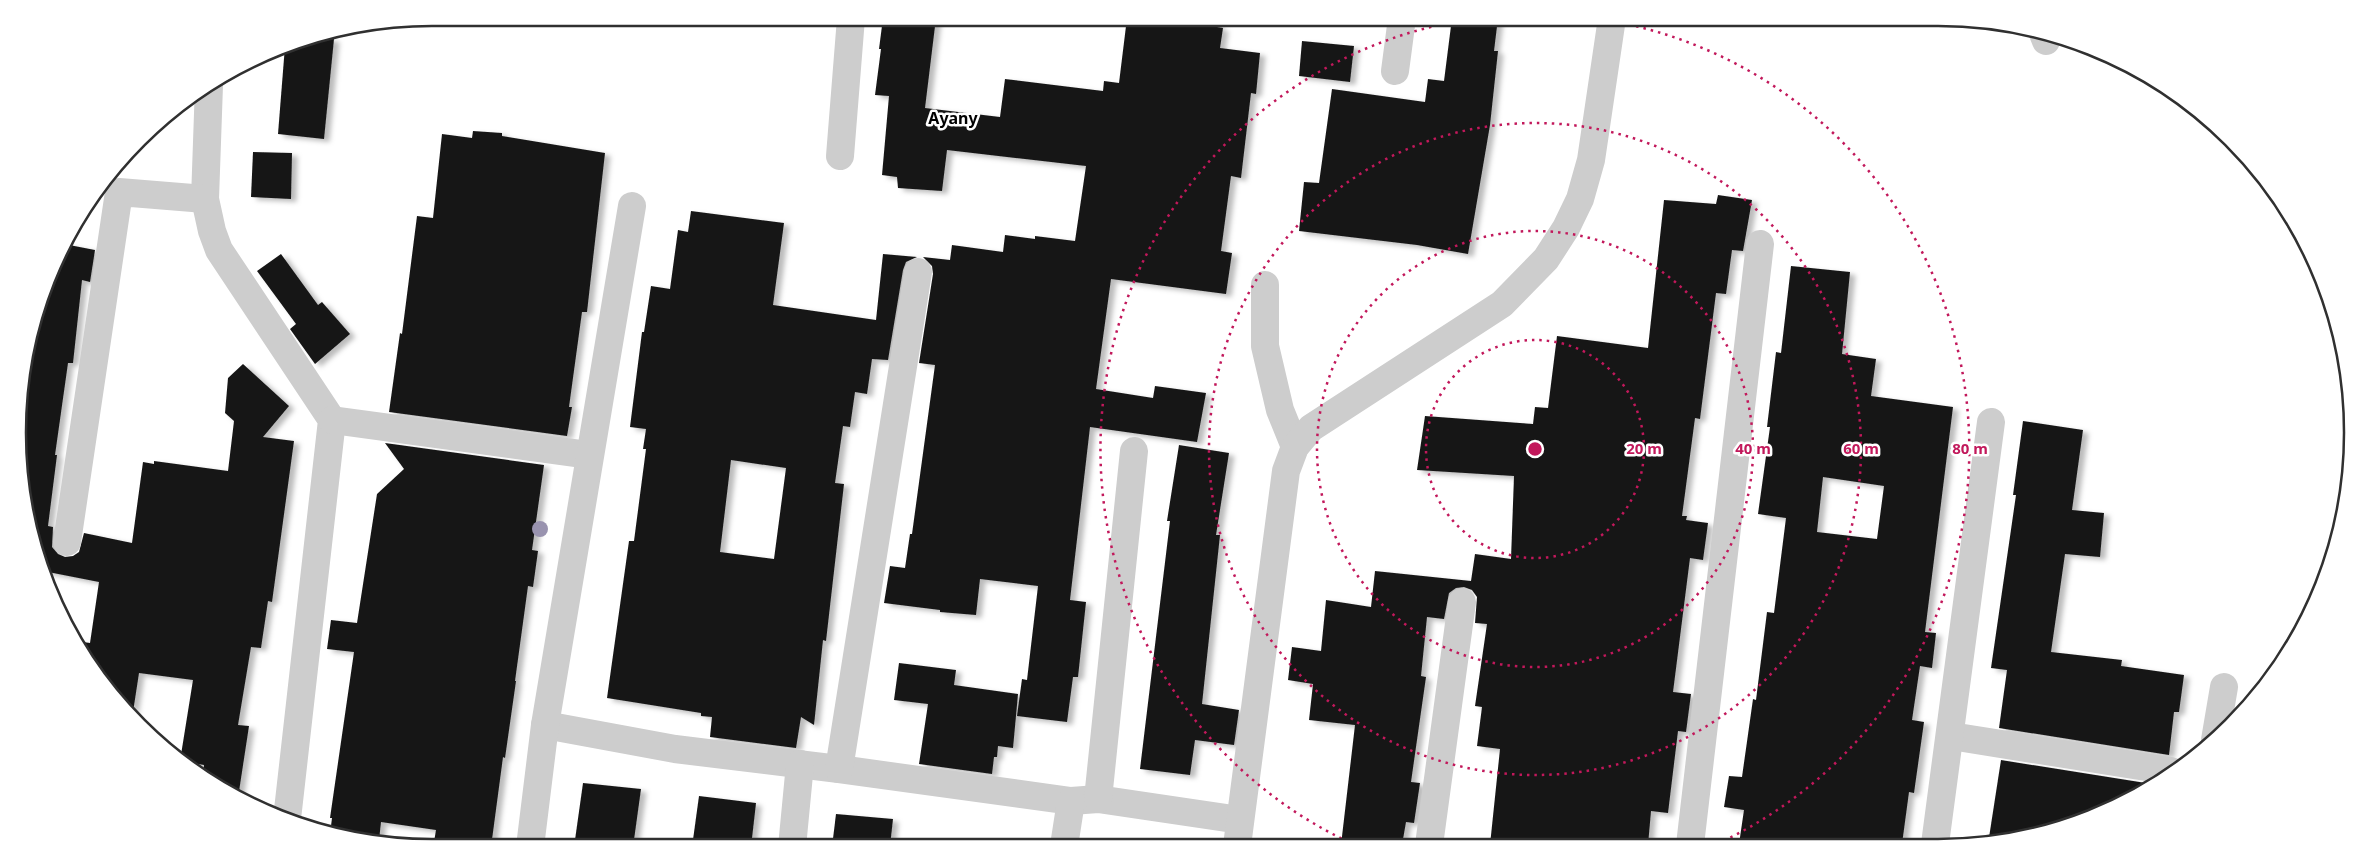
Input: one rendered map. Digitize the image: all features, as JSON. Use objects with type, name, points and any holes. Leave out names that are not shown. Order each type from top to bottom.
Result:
[{"type":"street","points":[[840,156],[850,26]]},
{"type":"street","points":[[1395,71],[1401,26]]},
{"type":"street","points":[[544,726],[675,749],[1085,800],[1239,833],[1286,471],[1295,447],[1312,428],[1502,304],[1546,259],[1566,228],[1580,199],[1591,160],[1611,26]]},
{"type":"street","points":[[209,94],[205,199],[212,231],[219,250],[332,420],[287,812]]},
{"type":"street","points":[[66,542],[111,190],[205,199]]},
{"type":"street","points":[[531,839],[544,726],[632,206]]},
{"type":"street","points":[[1691,839],[1760,244]]},
{"type":"street","points":[[839,769],[918,272]]},
{"type":"street","points":[[1265,285],[1265,346],[1280,410],[1295,447]]},
{"type":"street","points":[[332,420],[589,455]]},
{"type":"street","points":[[1936,839],[1951,736],[1991,422]]},
{"type":"street","points":[[1067,839],[1085,800],[1134,451]]},
{"type":"street","points":[[1430,839],[1462,602]]},
{"type":"street","points":[[2217,727],[2224,687]]},
{"type":"street","points":[[1951,736],[2163,770]]},
{"type":"street","points":[[793,839],[800,764]]},
{"type":"building","points":[[882,26],[935,26],[925,108],[1000,117],[1005,79],[1103,91],[1104,81],[1119,83],[1126,26],[1217,26],[1223,28],[1220,48],[1260,53],[1256,94],[1251,93],[1241,178],[1231,176],[1221,251],[1232,253],[1226,294],[1111,279],[1096,389],[1153,398],[1155,386],[1206,393],[1197,442],[1090,427],[1070,600],[1086,602],[1078,677],[1073,677],[1067,722],[1017,716],[1022,679],[1027,680],[1038,586],[980,579],[976,615],[940,612],[940,610],[884,603],[890,566],[905,568],[910,534],[912,534],[935,365],[919,363],[933,274],[932,266],[923,257],[950,260],[952,245],[1003,252],[1005,235],[1035,239],[1035,236],[1075,241],[1086,166],[947,150],[942,191],[898,188],[897,177],[882,175],[889,96],[875,95],[881,49],[879,49]]},
{"type":"building","points":[[1451,26],[1497,26],[1494,51],[1498,51],[1490,125],[1468,254],[1417,245],[1299,231],[1304,182],[1319,183],[1332,89],[1425,102],[1428,79],[1444,81]]},
{"type":"building","points":[[334,39],[324,139],[278,134],[284,54]]},
{"type":"building","points":[[1302,41],[1354,46],[1350,82],[1299,76]]},
{"type":"building","points":[[473,131],[502,133],[502,136],[605,153],[587,312],[582,312],[567,436],[389,412],[400,333],[402,334],[417,216],[433,218],[442,134],[472,138]]},
{"type":"building","points":[[253,152],[292,153],[291,199],[251,197]]},
{"type":"building","points":[[1718,195],[1752,200],[1743,251],[1732,250],[1726,294],[1716,293],[1700,419],[1695,418],[1682,516],[1687,516],[1686,520],[1708,523],[1703,560],[1690,558],[1673,692],[1691,694],[1686,732],[1678,731],[1668,813],[1651,811],[1649,839],[1491,839],[1500,749],[1477,746],[1482,707],[1475,706],[1487,624],[1475,623],[1477,597],[1472,590],[1464,587],[1456,588],[1449,593],[1444,619],[1427,617],[1421,676],[1426,677],[1411,782],[1420,783],[1414,823],[1406,822],[1403,839],[1342,839],[1355,725],[1309,720],[1313,684],[1288,680],[1292,647],[1321,651],[1326,600],[1371,607],[1375,571],[1471,581],[1475,554],[1511,559],[1514,476],[1417,470],[1425,416],[1533,424],[1535,407],[1548,408],[1557,336],[1648,348],[1664,200],[1716,204]]},
{"type":"building","points":[[691,211],[784,223],[773,305],[876,320],[883,254],[917,257],[906,262],[903,270],[888,360],[872,359],[867,394],[855,392],[850,427],[843,426],[835,483],[844,484],[826,641],[823,640],[814,725],[801,717],[796,748],[710,737],[712,717],[701,716],[701,713],[607,698],[629,541],[634,541],[646,449],[643,449],[646,429],[630,427],[642,332],[644,332],[651,286],[670,289],[678,230],[688,232]],"holes":[[[731,460],[786,468],[774,559],[720,552]]]},
{"type":"building","points":[[72,246],[95,250],[90,282],[82,280],[73,363],[68,363],[55,455],[57,455],[48,526],[53,527],[52,547],[58,554],[65,557],[73,556],[79,552],[84,533],[132,543],[143,462],[154,464],[154,461],[228,471],[234,421],[225,413],[228,378],[243,364],[289,406],[263,437],[294,441],[272,602],[268,601],[261,648],[251,647],[238,725],[249,726],[239,790],[181,752],[193,680],[139,673],[134,707],[110,680],[95,658],[85,642],[90,643],[99,582],[51,573],[34,512],[27,459],[27,406],[34,353],[48,302],[57,277]]},
{"type":"building","points":[[281,254],[318,305],[322,302],[350,334],[315,364],[290,329],[296,324],[257,271]]},
{"type":"building","points":[[1791,266],[1850,272],[1842,354],[1876,359],[1871,396],[1953,407],[1925,632],[1936,633],[1932,668],[1920,666],[1912,720],[1924,722],[1914,793],[1909,792],[1903,839],[1740,839],[1744,810],[1724,807],[1729,776],[1742,777],[1753,699],[1756,700],[1767,612],[1774,613],[1786,518],[1758,514],[1770,427],[1767,427],[1776,352],[1781,353]],"holes":[[[1823,477],[1884,486],[1877,539],[1817,532]]]},
{"type":"building","points":[[2023,421],[2083,430],[2072,510],[2104,513],[2100,557],[2065,554],[2051,652],[2122,660],[2121,666],[2184,675],[2179,712],[2174,712],[2169,755],[1999,728],[2007,670],[1991,668],[2016,495],[2013,495]]},
{"type":"building","points":[[385,443],[544,465],[532,550],[538,551],[533,587],[528,586],[492,839],[434,839],[436,830],[381,822],[380,835],[331,826],[332,818],[330,818],[354,652],[327,649],[331,620],[357,623],[377,494],[404,469]]},
{"type":"building","points":[[1179,445],[1229,453],[1216,535],[1220,535],[1202,704],[1239,710],[1234,745],[1195,740],[1190,775],[1140,769],[1170,521],[1167,521]]},
{"type":"building","points":[[899,663],[956,670],[954,685],[1018,694],[1013,748],[998,746],[997,757],[994,757],[992,774],[919,764],[928,704],[894,700]]},
{"type":"building","points":[[2001,760],[2143,783],[2093,808],[2068,817],[2043,825],[1989,835]]},
{"type":"building","points":[[583,783],[641,789],[634,839],[575,839]]},
{"type":"building","points":[[699,796],[756,803],[752,839],[693,839]]},
{"type":"building","points":[[836,814],[893,819],[891,839],[833,839]]},
{"type":"district","name":"Ayany","points":[[953,118]]}]
